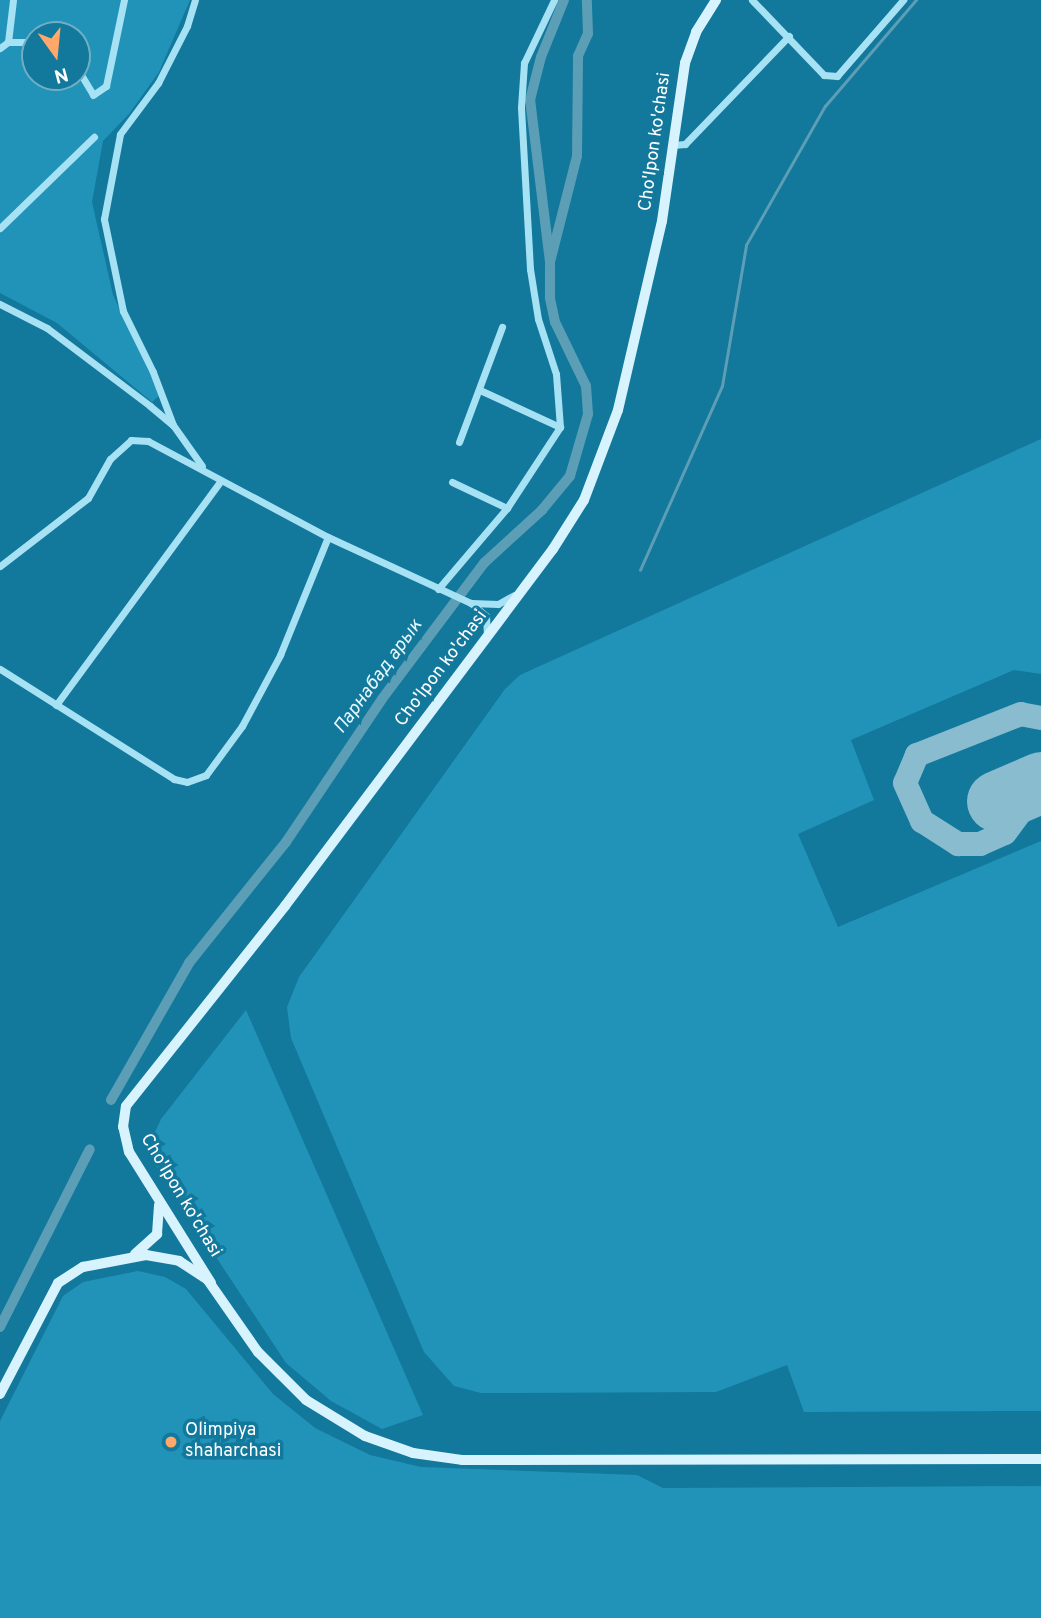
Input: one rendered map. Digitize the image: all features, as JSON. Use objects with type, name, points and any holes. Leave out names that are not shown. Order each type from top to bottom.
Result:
[{"type":"main road","name":"Cho'lpon ko'chasi","points":[[716,0],[687,55],[662,221],[607,447],[574,517],[528,583],[285,906],[129,1100],[123,1119],[126,1144],[157,1198],[258,1352],[306,1401],[365,1436],[413,1453],[461,1460],[1041,1459]]},
{"type":"main road","points":[[0,1394],[58,1283],[83,1267],[129,1256],[147,1247],[157,1234],[157,1198]]},
{"type":"main road","points":[[129,1256],[173,1259],[211,1283]]},
{"type":"street","points":[[8,42],[13,0]]},
{"type":"street","points":[[91,91],[93,95],[106,86],[124,0]]},
{"type":"street","points":[[195,0],[187,26],[158,83],[120,134],[104,219],[123,311],[153,372],[173,425],[203,468],[219,483],[471,603],[486,616],[483,643]]},
{"type":"street","points":[[438,589],[507,508],[560,427],[556,374],[538,319],[530,268],[521,107],[524,63],[554,0]]},
{"type":"street","points":[[752,0],[824,75],[837,76],[903,0]]},
{"type":"street","points":[[673,145],[685,145],[789,36]]},
{"type":"street","points":[[0,48],[8,42],[21,42]]},
{"type":"street","points":[[0,228],[94,137]]},
{"type":"street","points":[[0,304],[47,328],[173,425]]},
{"type":"street","points":[[459,442],[482,391],[502,327]]},
{"type":"street","points":[[482,391],[560,427]]},
{"type":"street","points":[[0,566],[88,499],[110,459],[131,440],[148,441],[203,468]]},
{"type":"street","points":[[452,482],[507,508]]},
{"type":"street","points":[[56,705],[219,483]]},
{"type":"street","points":[[0,669],[174,779],[187,782],[206,775],[242,726],[280,655],[328,537]]},
{"type":"street","points":[[471,603],[504,602],[528,583]]},
{"type":"shaded area","points":[[0,0],[190,0],[159,72],[129,114],[103,141],[92,202],[113,295],[160,395],[152,402],[57,323],[0,293]]},
{"type":"shaded area","points":[[1041,439],[1041,674],[1014,670],[851,740],[874,800],[798,834],[838,927],[1041,841],[1041,1411],[804,1412],[787,1365],[716,1392],[481,1393],[454,1386],[424,1352],[291,1038],[287,1007],[299,977],[505,689],[520,675]]},
{"type":"shaded area","points":[[246,1010],[423,1415],[382,1429],[331,1401],[286,1363],[152,1160],[149,1145],[161,1119]]},
{"type":"shaded area","name":"Olimpiya shaharchasi","points":[[138,1271],[165,1277],[186,1289],[273,1394],[315,1428],[370,1455],[421,1467],[637,1475],[663,1488],[1041,1486],[1041,1618],[0,1618],[0,1421],[63,1296],[83,1282]]},
{"type":"waterway","name":"Парнабад арык","points":[[111,1100],[189,963],[286,842],[382,699],[484,563],[542,510],[570,476],[588,414],[586,386],[555,322],[550,298],[550,262],[530,100],[541,57],[564,0]]},
{"type":"waterway","name":"Парнабад арык","points":[[550,262],[577,156],[578,56],[588,34],[587,0]]},
{"type":"waterway","points":[[640,570],[722,386],[746,245],[825,106],[916,0]]},
{"type":"waterway","name":"Парнабад арык","points":[[0,1327],[90,1149]]},
{"type":"taxiway","points":[[1041,718],[1021,714],[917,755],[905,783],[922,821],[958,844],[980,844],[1005,833],[1041,784]]},
{"type":"runway","points":[[997,801],[1041,782]]},
{"type":"place","name":"Olimpiya shaharchasi","points":[[171,1442]]}]
